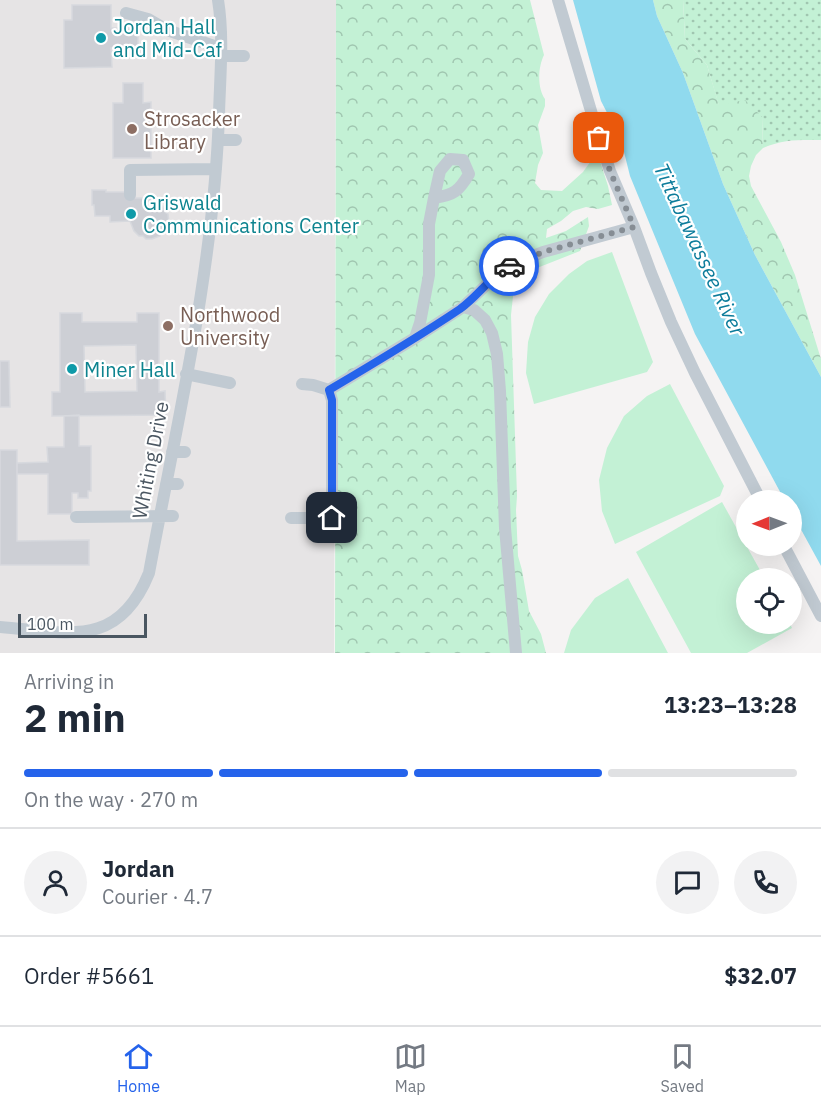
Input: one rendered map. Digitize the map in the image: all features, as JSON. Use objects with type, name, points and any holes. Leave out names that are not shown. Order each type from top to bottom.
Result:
[{"type":"street","name":"Whiting Drive","points":[[0,627],[82,633],[109,624],[132,604],[142,590],[149,573],[159,517],[172,484],[172,452],[200,297],[212,214],[218,140],[220,13],[218,0]]},
{"type":"street","points":[[558,0],[610,171],[671,322],[755,490]]},
{"type":"street","points":[[126,13],[148,19],[167,30],[220,52],[244,56]]},
{"type":"street","points":[[218,140],[236,140]]},
{"type":"street","points":[[130,195],[129,170],[216,169]]},
{"type":"street","points":[[415,338],[429,275],[429,224],[434,198]]},
{"type":"street","points":[[302,384],[329,390],[463,307],[501,271],[515,263],[543,252],[634,227]]},
{"type":"street","points":[[463,307],[474,310],[486,320],[497,354],[505,528],[516,653]]},
{"type":"street","points":[[186,374],[230,383]]},
{"type":"street","points":[[291,518],[332,518],[332,400],[329,390]]},
{"type":"street","points":[[177,421],[191,421]]},
{"type":"street","points":[[172,452],[185,452]]},
{"type":"street","points":[[76,517],[173,516]]},
{"type":"street","points":[[789,556],[821,616]]},
{"type":"shaded area","name":"Northwood University","points":[[0,0],[336,0],[334,653],[0,653]]},
{"type":"green space","points":[[336,0],[530,0],[544,55],[539,77],[545,106],[538,125],[543,153],[535,183],[541,190],[562,191],[583,172],[593,158],[600,161],[612,205],[598,209],[586,207],[573,211],[547,229],[546,238],[566,231],[588,217],[589,226],[580,251],[537,268],[514,287],[511,315],[518,556],[529,611],[541,634],[546,653],[335,653]]},
{"type":"green space","points":[[653,0],[683,0],[685,39],[707,65],[719,105],[745,100],[762,117],[763,148],[756,155],[751,166],[749,176],[751,186],[781,242],[795,275],[821,359],[821,377],[755,255],[723,184],[683,73],[657,16]]},
{"type":"green space","points":[[683,0],[821,0],[821,140],[798,140],[763,148],[762,117],[719,106],[707,65],[685,39]]},
{"type":"green space","points":[[612,252],[653,362],[647,372],[534,404],[526,373],[528,342],[535,317],[549,294],[569,274],[587,261]]},
{"type":"green space","points":[[670,384],[724,486],[720,496],[615,544],[602,511],[599,480],[607,448],[624,416],[647,396]]},
{"type":"green space","points":[[722,502],[736,527],[736,556],[752,556],[759,568],[736,568],[736,634],[781,634],[747,653],[691,653],[636,552]]},
{"type":"green space","points":[[628,578],[668,653],[564,653],[571,630],[595,598]]},
{"type":"water","name":"Tittabawassee River","points":[[573,0],[653,0],[657,16],[683,73],[723,184],[755,255],[821,377],[821,566],[802,531],[802,490],[779,490],[695,334],[630,176],[621,140],[601,101]]},
{"type":"building","name":"Jordan Hall and Mid-Caf","points":[[72,5],[111,5],[111,28],[138,28],[138,48],[111,48],[112,67],[64,68],[64,20],[72,20]]},
{"type":"building","name":"Strosacker Library","points":[[123,83],[143,83],[143,103],[151,102],[151,158],[113,158],[113,103],[123,103]]},
{"type":"building","name":"Griswald Communications Center","points":[[92,190],[126,192],[131,198],[150,198],[150,201],[165,208],[169,224],[160,236],[146,239],[139,236],[130,221],[110,222],[110,216],[95,216]]},
{"type":"building","name":"Miner Hall","points":[[60,313],[82,313],[82,322],[137,322],[137,313],[159,313],[159,392],[165,391],[166,415],[52,416],[52,392],[60,392]],"holes":[[[136,345],[137,391],[85,392],[84,346]]]},
{"type":"building","points":[[0,361],[9,361],[10,407],[0,407]]},
{"type":"building","points":[[79,415],[79,446],[91,446],[91,491],[88,491],[88,498],[78,498],[78,493],[72,493],[72,514],[48,514],[48,474],[17,474],[17,463],[48,462],[47,447],[64,447],[64,416]]},
{"type":"building","points":[[0,450],[17,450],[17,541],[89,540],[89,565],[0,565]]},
{"type":"way so far","points":[[509,266],[543,252],[634,227],[610,171],[599,138]]},
{"type":"place","name":"Jordan Hall and Mid-Caf","points":[[101,38]]},
{"type":"place","name":"Strosacker Library","points":[[132,129]]},
{"type":"place","name":"Griswald Communications Center","points":[[131,214]]},
{"type":"place","name":"Northwood University","points":[[168,326]]},
{"type":"place","name":"Miner Hall","points":[[72,369]]},
{"type":"route","points":[[332,518],[332,400],[329,390],[463,307],[509,266]]}]
